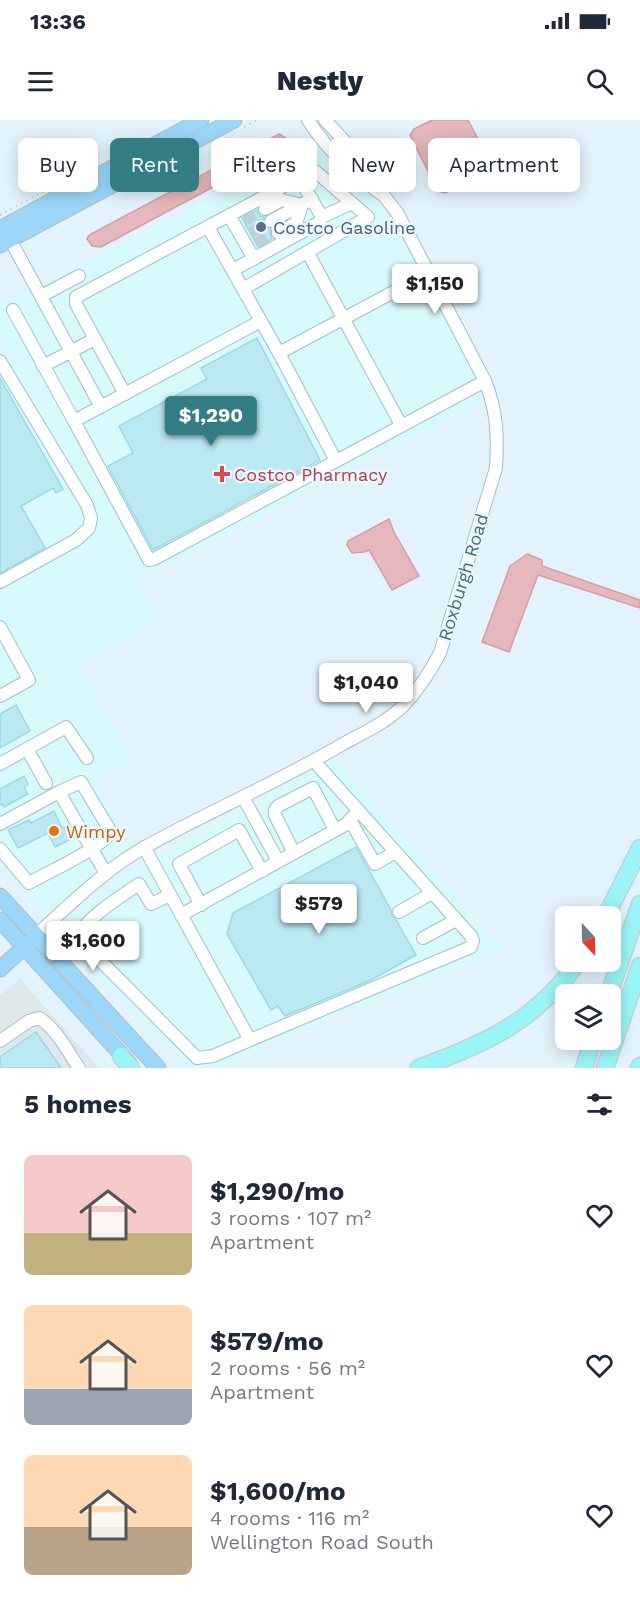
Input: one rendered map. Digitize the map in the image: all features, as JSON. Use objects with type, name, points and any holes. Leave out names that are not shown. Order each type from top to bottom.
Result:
[{"type":"highway","points":[[613,906],[640,848]]},
{"type":"highway","points":[[612,984],[640,904]]},
{"type":"highway","points":[[605,1068],[640,966]]},
{"type":"highway","points":[[419,1068],[470,1050],[508,1029],[542,1003],[569,972]]},
{"type":"highway","points":[[584,1068],[590,1050]]},
{"type":"main road","points":[[3,235],[201,120]]},
{"type":"main road","points":[[3,235],[234,120]]},
{"type":"main road","points":[[0,896],[158,1068]]},
{"type":"main road","points":[[0,920],[129,1064]]},
{"type":"main road","name":"Roxburgh Road","points":[[0,969],[36,935]]},
{"type":"street","name":"Roxburgh Road","points":[[308,120],[345,164],[385,197]]},
{"type":"street","name":"Roxburgh Road","points":[[36,935],[105,872],[144,847],[314,761],[384,721],[402,707],[432,668],[440,653],[496,468],[498,439],[494,409],[485,381],[398,214],[385,197],[371,170],[325,120]]},
{"type":"street","points":[[243,289],[368,217],[317,173]]},
{"type":"street","points":[[125,394],[76,304],[76,297],[208,226],[236,220],[278,192]]},
{"type":"street","points":[[304,192],[307,202],[322,217]]},
{"type":"street","points":[[265,209],[282,200],[307,202]]},
{"type":"street","points":[[271,221],[307,202]]},
{"type":"street","points":[[278,233],[296,223],[307,202]]},
{"type":"street","points":[[232,270],[253,251],[320,222],[322,217],[352,203]]},
{"type":"street","points":[[236,220],[253,251]]},
{"type":"street","points":[[208,226],[336,461]]},
{"type":"street","points":[[3,235],[41,296],[100,407]]},
{"type":"street","points":[[308,253],[401,426]]},
{"type":"street","points":[[279,353],[429,273]]},
{"type":"street","points":[[41,296],[79,276]]},
{"type":"street","points":[[13,310],[149,560],[485,381]]},
{"type":"street","points":[[74,421],[261,321]]},
{"type":"street","points":[[43,366],[94,339]]},
{"type":"street","points":[[0,361],[87,505],[91,518],[89,528],[76,540],[0,582]]},
{"type":"street","points":[[0,627],[29,680],[0,696]]},
{"type":"street","points":[[0,764],[66,727],[87,758]]},
{"type":"street","points":[[27,749],[46,783]]},
{"type":"street","points":[[170,895],[151,904],[139,884],[87,924],[79,932],[78,938],[197,1059],[213,1056],[471,947],[473,940],[395,852],[354,815],[314,761]]},
{"type":"street","points":[[0,824],[81,782],[111,832],[108,837],[91,848],[29,883],[0,849]]},
{"type":"street","points":[[294,853],[275,815],[278,806],[313,788],[335,830]]},
{"type":"street","points":[[58,792],[105,872]]},
{"type":"street","points":[[243,797],[278,861]]},
{"type":"street","points":[[0,829],[24,817],[28,808]]},
{"type":"street","points":[[181,915],[335,830],[354,815]]},
{"type":"street","points":[[354,815],[375,864],[395,852]]},
{"type":"street","points":[[201,905],[179,864],[239,830],[262,871]]},
{"type":"street","points":[[144,847],[250,1040]]},
{"type":"street","points":[[399,912],[432,893]]},
{"type":"street","points":[[423,938],[456,920]]},
{"type":"street","points":[[0,1041],[29,1021],[39,1018],[45,1021],[79,1068]]},
{"type":"shaded area","points":[[432,120],[468,120],[478,138],[428,138],[428,171],[416,147],[416,138],[412,138],[410,135],[414,129]]},
{"type":"shaded area","points":[[279,134],[285,138],[271,138]]},
{"type":"shaded area","points":[[317,142],[329,154],[329,192],[369,192],[381,204],[400,234],[469,361],[484,400],[138,581],[159,620],[78,666],[133,761],[94,782],[135,853],[53,920],[0,866],[0,351],[5,348],[0,339],[0,307],[221,192],[317,192]]},
{"type":"shaded area","points":[[211,170],[211,188],[101,247],[92,246],[87,239],[89,235],[170,192],[199,192],[199,177]]},
{"type":"shaded area","points":[[389,519],[419,576],[392,590],[369,550],[352,553],[347,545],[348,541]]},
{"type":"shaded area","points":[[527,554],[542,560],[542,566],[640,600],[640,608],[538,575],[509,652],[482,642],[510,566]]},
{"type":"shaded area","points":[[335,760],[504,949],[278,1040],[227,1068],[189,1068],[64,944],[61,930],[72,917],[111,884],[137,867]]},
{"type":"shaded area","points":[[20,979],[99,1068],[0,1068],[0,995]]},
{"type":"building","points":[[257,210],[260,216],[264,217],[264,225],[271,229],[272,239],[258,247],[242,218]]},
{"type":"building","points":[[257,338],[320,460],[153,550],[108,466],[133,453],[119,426],[207,379],[201,368]]},
{"type":"building","points":[[0,378],[63,489],[56,493],[53,488],[21,506],[45,548],[0,573]]},
{"type":"building","points":[[16,705],[30,731],[0,748],[0,714]]},
{"type":"building","points":[[24,776],[28,784],[24,787],[28,794],[4,807],[0,805],[0,789]]},
{"type":"building","points":[[54,811],[62,828],[68,825],[75,837],[55,847],[48,833],[18,848],[8,830],[29,820],[31,823]]},
{"type":"building","points":[[356,847],[391,910],[392,916],[416,955],[371,980],[285,1016],[278,1006],[271,1010],[227,934],[233,913]]},
{"type":"building","points":[[36,1032],[61,1068],[0,1068],[0,1057]]},
{"type":"tunnel","points":[[244,220],[265,209]]},
{"type":"tunnel","points":[[250,233],[271,221]]},
{"type":"tunnel","points":[[257,244],[278,233]]},
{"type":"place","name":"Costco Gasoline","points":[[261,227]]},
{"type":"place","name":"Costco Pharmacy","points":[[222,474]]},
{"type":"place","name":"Wimpy","points":[[54,831]]}]
